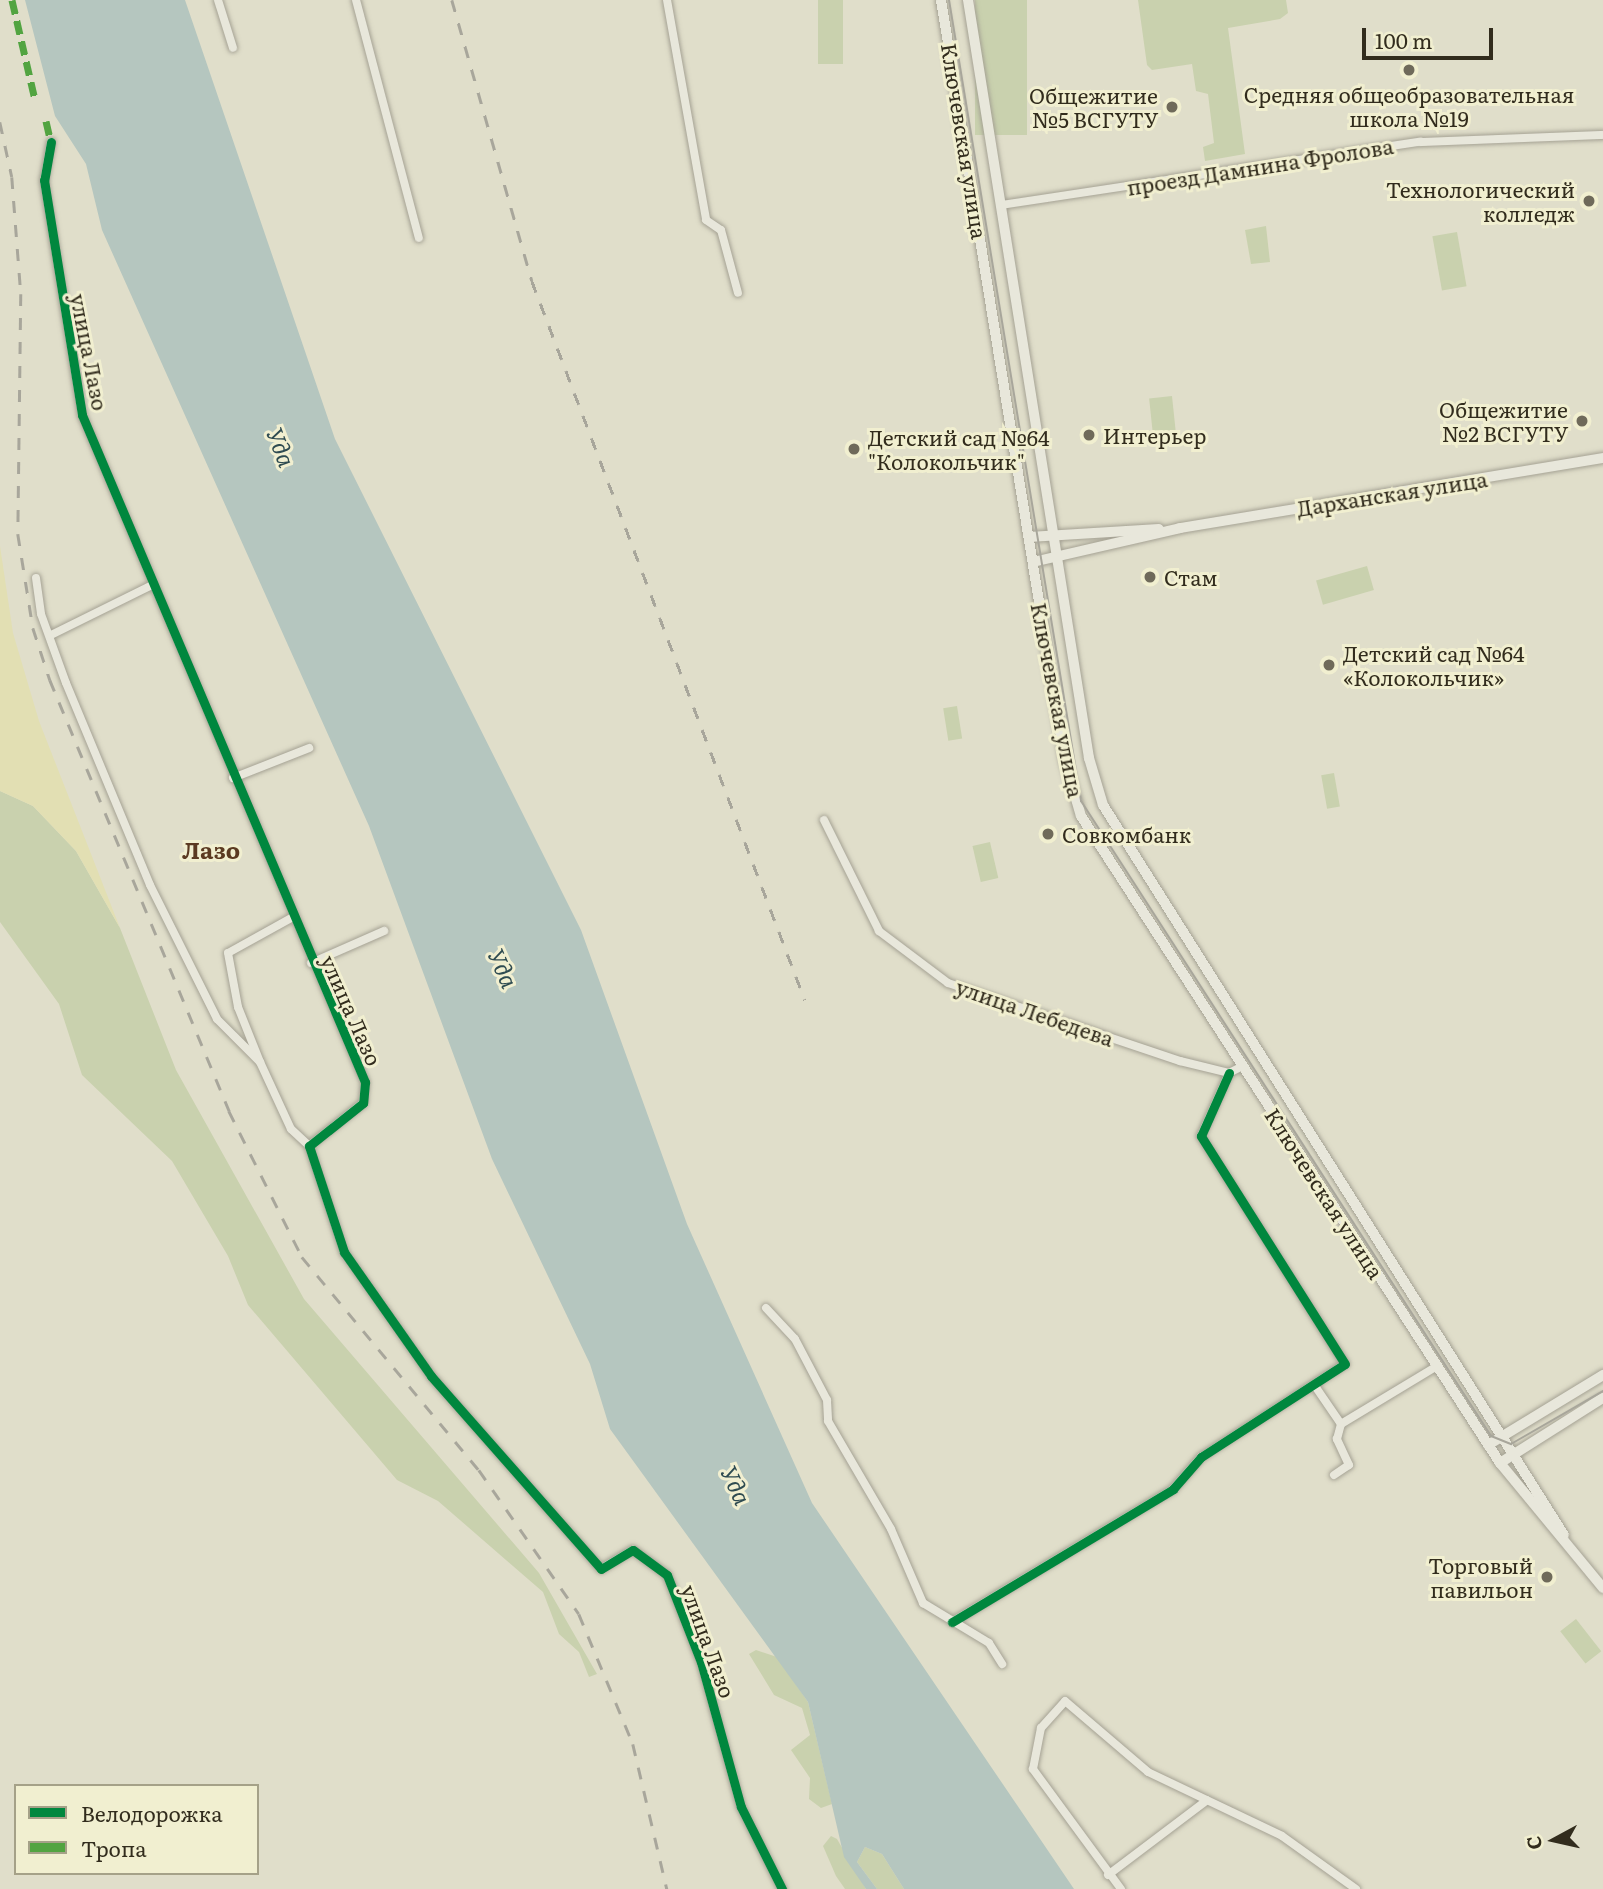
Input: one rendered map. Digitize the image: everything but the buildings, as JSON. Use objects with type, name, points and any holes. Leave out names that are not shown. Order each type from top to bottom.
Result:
[{"type":"main road","name":"Ключевская улица","points":[[941,0],[1067,770],[1081,816],[1494,1454],[1573,1553]]},
{"type":"main road","name":"Ключевская улица","points":[[968,0],[1089,758],[1103,806],[1506,1434],[1573,1553]]},
{"type":"main road","points":[[1494,1454],[1506,1434],[1603,1375]]},
{"type":"main road","points":[[1494,1454],[1517,1454],[1603,1398]]},
{"type":"main road","points":[[1573,1553],[1603,1588]]},
{"type":"street","points":[[218,0],[233,48]]},
{"type":"street","points":[[356,0],[419,238]]},
{"type":"street","points":[[667,0],[706,220],[721,230],[738,293]]},
{"type":"street","name":"проезд Дамнина Фролова","points":[[1001,205],[1420,142],[1603,135]]},
{"type":"street","name":"улица Лазо","points":[[51,142],[44,180],[72,373],[82,415],[150,586],[367,1093],[363,1103],[309,1146],[344,1252],[431,1376],[601,1569],[632,1550],[667,1575],[701,1662],[741,1807],[782,1889]]},
{"type":"street","name":"Дарханская улица","points":[[1033,562],[1180,528],[1603,458]]},
{"type":"street","name":"Дарханская улица","points":[[1029,537],[1054,533],[1180,528]]},
{"type":"street","points":[[36,579],[51,635],[150,885],[216,1019],[260,1062]]},
{"type":"street","points":[[51,635],[150,586]]},
{"type":"street","points":[[233,778],[309,748]]},
{"type":"street","name":"улица Лебедева","points":[[824,820],[879,931],[948,983],[1229,1073]]},
{"type":"street","points":[[293,917],[228,953],[239,1007],[260,1062],[291,1129],[309,1146]]},
{"type":"street","points":[[312,963],[384,931]]},
{"type":"street","points":[[952,1622],[1173,1489],[1201,1457],[1341,1368],[1343,1358],[1200,1136],[1229,1073],[1243,1066]]},
{"type":"street","points":[[766,1308],[795,1339],[827,1400],[828,1421],[891,1529],[923,1603],[989,1643],[1002,1664]]},
{"type":"street","points":[[1335,1475],[1349,1465],[1337,1439],[1341,1424],[1437,1366]]},
{"type":"street","points":[[1315,1386],[1341,1424]]},
{"type":"street","points":[[1121,1889],[1108,1875],[1033,1769],[1041,1728],[1065,1701],[1148,1772],[1293,1843],[1356,1889]]},
{"type":"street","points":[[1108,1875],[1207,1800]]},
{"type":"green space","points":[[818,0],[843,0],[843,64],[818,64]]},
{"type":"green space","points":[[975,0],[1027,0],[1027,135],[975,135]]},
{"type":"green space","points":[[1138,0],[1286,0],[1288,13],[1280,19],[1228,28],[1245,154],[1205,161],[1203,147],[1214,143],[1208,94],[1196,91],[1192,64],[1152,70],[1147,65]]},
{"type":"green space","points":[[1266,226],[1270,262],[1251,264],[1245,230]]},
{"type":"green space","points":[[1457,232],[1467,286],[1442,291],[1432,236]]},
{"type":"green space","points":[[1172,396],[1176,436],[1153,438],[1149,398]]},
{"type":"green space","points":[[1367,566],[1374,590],[1323,605],[1316,581]]},
{"type":"green space","points":[[957,706],[962,739],[948,741],[943,708]]},
{"type":"green space","points":[[1334,773],[1340,806],[1327,809],[1321,775]]},
{"type":"green space","points":[[0,791],[33,806],[76,851],[120,928],[176,1070],[304,1299],[539,1573],[597,1674],[589,1677],[579,1652],[559,1634],[543,1592],[438,1501],[397,1480],[248,1305],[228,1256],[172,1161],[82,1075],[59,1004],[0,922]]},
{"type":"green space","points":[[990,842],[998,878],[981,882],[972,846]]},
{"type":"green space","points":[[1576,1619],[1601,1651],[1585,1664],[1560,1631]]},
{"type":"green space","points":[[756,1650],[777,1657],[808,1702],[832,1804],[821,1808],[809,1799],[810,1778],[791,1750],[810,1735],[802,1708],[774,1695],[749,1654]]},
{"type":"green space","points":[[831,1836],[837,1839],[866,1889],[845,1889],[836,1876],[823,1846]]},
{"type":"green space","points":[[865,1847],[882,1854],[904,1889],[877,1889],[857,1862]]},
{"type":"sand","points":[[0,546],[13,633],[39,721],[120,928],[76,851],[33,806],[0,791]]},
{"type":"water","name":"Уда","points":[[25,0],[185,0],[335,439],[581,930],[687,1224],[812,1503],[1074,1889],[904,1889],[882,1854],[865,1847],[857,1862],[877,1889],[866,1889],[844,1857],[808,1702],[610,1429],[590,1364],[492,1159],[369,826],[102,230],[86,164],[55,116]]},
{"type":"tram line","points":[[949,0],[1081,801],[1491,1436],[1511,1444],[1603,1391]]},
{"type":"railway","points":[[452,0],[532,281],[805,1000]]},
{"type":"railway","points":[[0,122],[12,177],[21,294],[18,534],[33,628],[50,680],[229,1111],[302,1257],[479,1470],[579,1614],[633,1744],[667,1889]]},
{"type":"marked path","points":[[12,0],[35,100]]},
{"type":"marked path","points":[[46,121],[51,142]]},
{"type":"cycle path","points":[[51,142],[44,180],[82,415],[365,1082],[363,1103],[309,1146],[344,1252],[431,1376],[601,1569],[633,1550],[667,1575],[701,1662],[741,1807],[782,1889]]},
{"type":"cycle path","points":[[952,1622],[1173,1489],[1201,1457],[1345,1364],[1201,1136],[1229,1073]]},
{"type":"place","name":"Средняя общеобразовательная школа №19","points":[[1409,70]]},
{"type":"place","name":"Общежитие №5 ВСГУТУ","points":[[1172,107]]},
{"type":"place","name":"Технологический колледж","points":[[1589,201]]},
{"type":"place","name":"Общежитие №2 ВСГУТУ","points":[[1582,421]]},
{"type":"place","name":"Интерьер","points":[[1089,435]]},
{"type":"place","name":"Детский сад №64 \"Колокольчик\"","points":[[854,449]]},
{"type":"place","name":"Стам","points":[[1150,577]]},
{"type":"place","name":"Детский сад №64 «Колокольчик»","points":[[1329,665]]},
{"type":"place","name":"Совкомбанк","points":[[1048,834]]},
{"type":"place","name":"Торговый павильон","points":[[1547,1577]]},
{"type":"district","name":"Лазо","points":[[211,849]]}]
